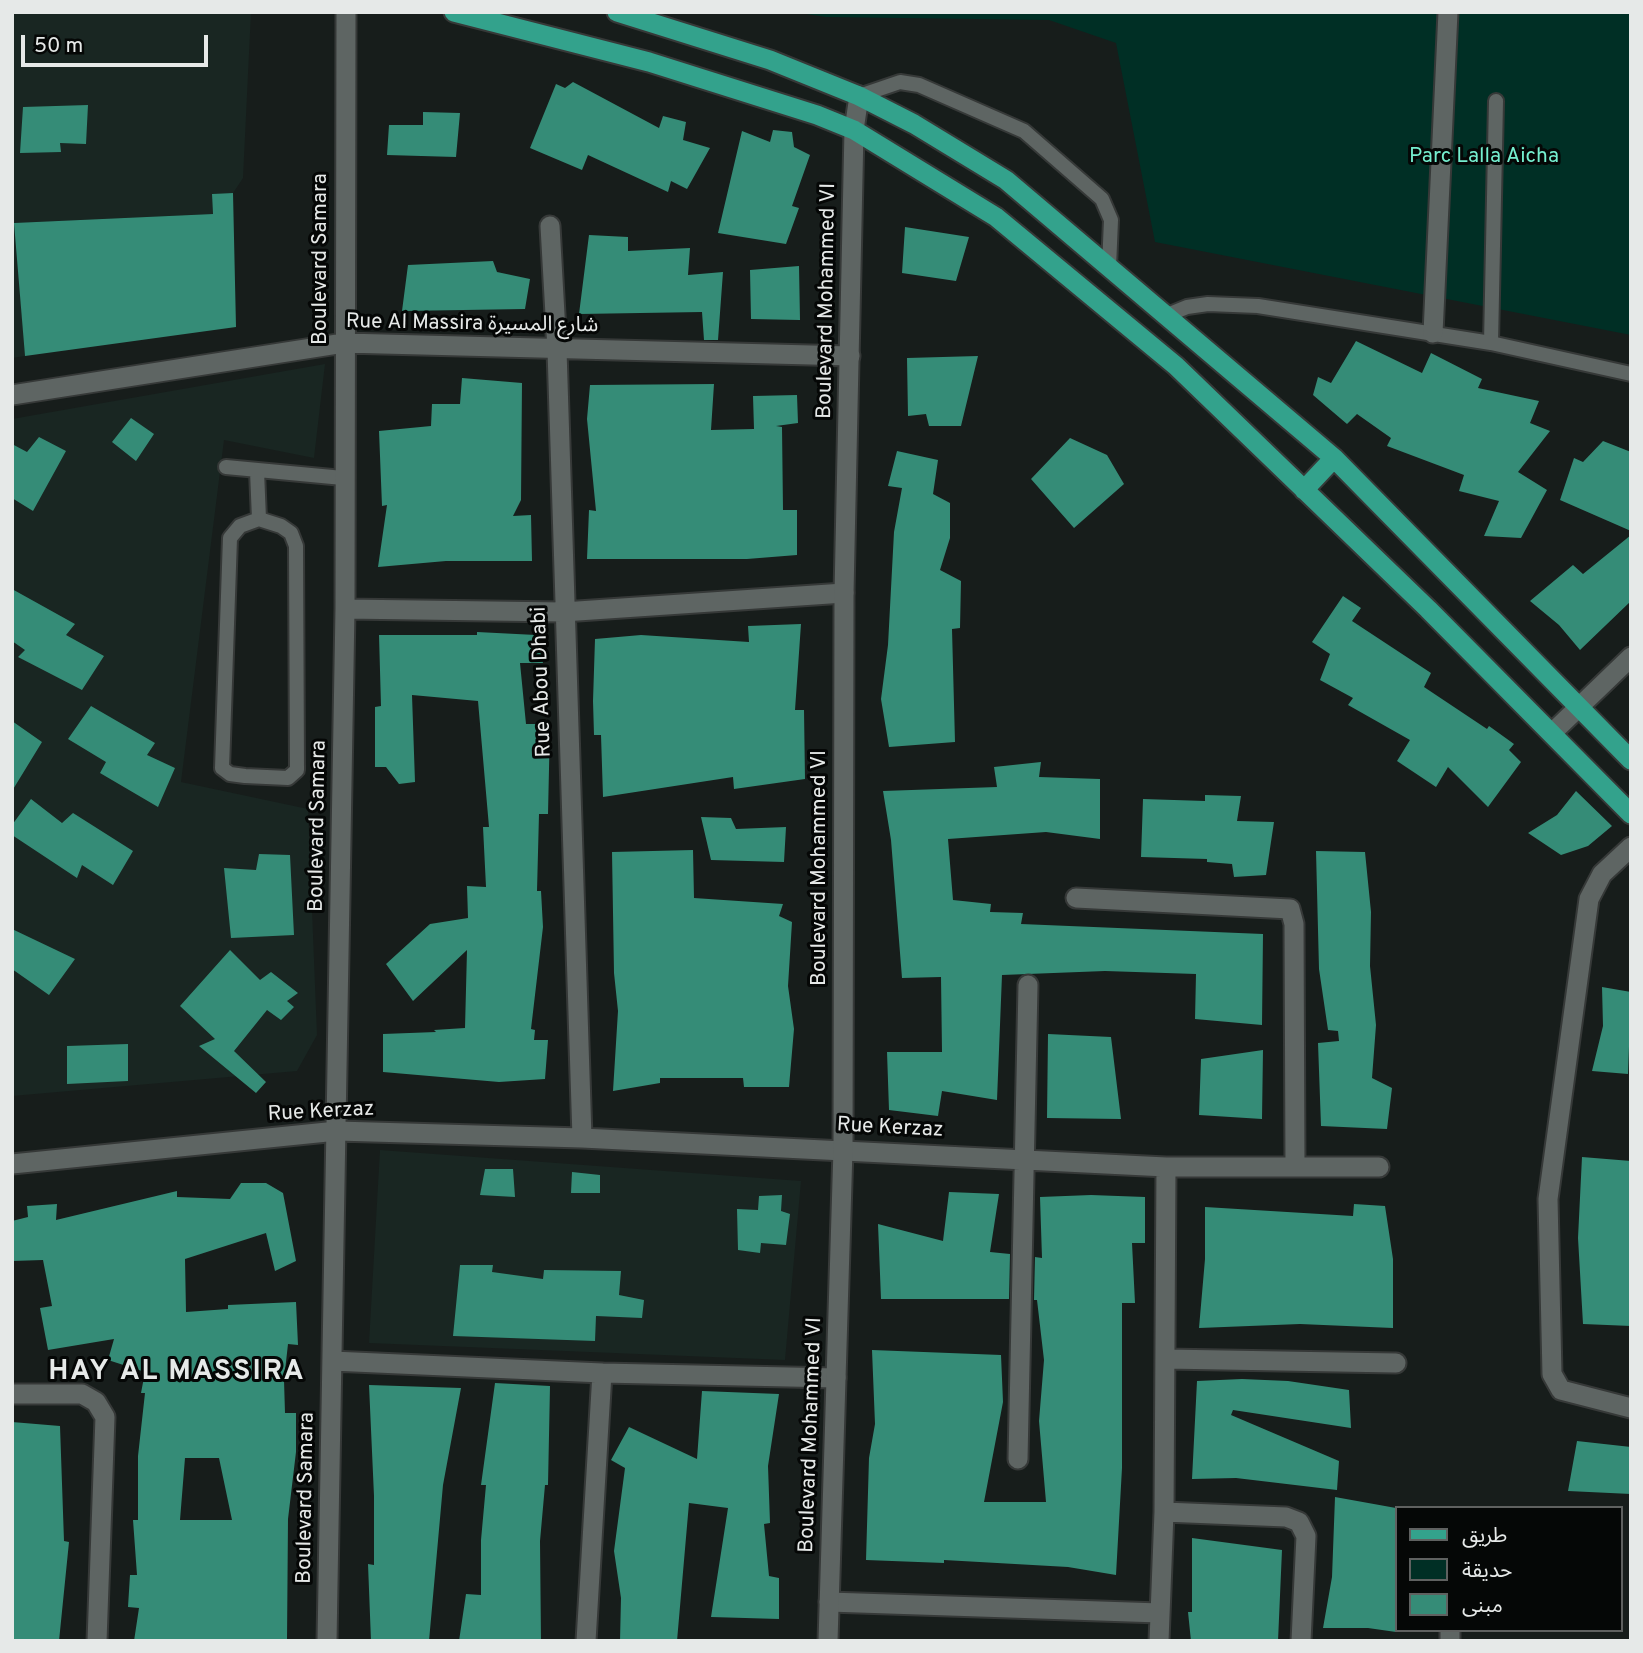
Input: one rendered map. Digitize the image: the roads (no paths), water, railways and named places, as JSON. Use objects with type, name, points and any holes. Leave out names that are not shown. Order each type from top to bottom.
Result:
[{"type":"main road","points":[[454,12],[661,66],[817,114],[854,130],[996,217],[1176,366],[1552,733],[1631,814]]},
{"type":"main road","points":[[617,12],[770,60],[859,96],[914,124],[1006,180],[1334,458],[1631,760]]},
{"type":"main road","points":[[1176,366],[1198,344]]},
{"type":"main road","points":[[1304,490],[1334,458]]},
{"type":"street","name":"Boulevard Samara","points":[[327,1641],[345,609],[343,478],[346,12]]},
{"type":"street","points":[[1433,333],[1448,12]]},
{"type":"street","name":"Boulevard Mohammed VI","points":[[828,1641],[843,1149],[844,593],[854,130],[859,96]]},
{"type":"street","name":"Rue Abou Dhabi","points":[[550,226],[557,350],[563,612],[582,1138]]},
{"type":"street","name":"Rue Al Massira شارع المسيرة","points":[[12,395],[344,343],[850,356]]},
{"type":"street","points":[[345,609],[563,612],[844,593]]},
{"type":"street","points":[[1552,733],[1631,657]]},
{"type":"street","points":[[1631,847],[1602,874],[1589,899],[1550,1166],[1548,1230],[1552,1374],[1561,1390],[1631,1408]]},
{"type":"street","points":[[1076,898],[1290,909],[1294,924],[1295,1166]]},
{"type":"street","points":[[1018,1459],[1028,985]]},
{"type":"street","name":"Rue Kerzaz","points":[[12,1164],[337,1131],[843,1149],[1166,1167],[1379,1167]]},
{"type":"street","points":[[1159,1641],[1164,1512],[1166,1167]]},
{"type":"street","points":[[1166,1359],[1396,1363]]},
{"type":"street","points":[[332,1361],[602,1373],[836,1378]]},
{"type":"street","points":[[586,1641],[602,1373]]},
{"type":"street","points":[[12,1394],[82,1394],[96,1402],[105,1418],[97,1641]]},
{"type":"street","points":[[1164,1512],[1286,1517],[1299,1522],[1306,1536],[1301,1641]]},
{"type":"street","points":[[829,1602],[1160,1613]]},
{"type":"lane","points":[[859,96],[901,82],[919,85],[1024,131],[1102,199],[1111,220],[1109,267]]},
{"type":"lane","points":[[1490,343],[1496,101]]},
{"type":"lane","points":[[1165,316],[1187,307],[1231,304],[1433,333],[1631,374]]},
{"type":"lane","points":[[226,467],[343,478]]},
{"type":"lane","points":[[257,471],[258,519]]},
{"type":"lane","points":[[258,519],[281,526],[291,533],[296,546],[297,770],[288,778],[230,774],[222,768],[230,538],[240,526],[258,519]]},
{"type":"district","name":"HAY AL MASSIRA","points":[[177,1373]]},
{"type":"park label","name":"Parc Lalla Aicha","points":[[1484,158]]}]
